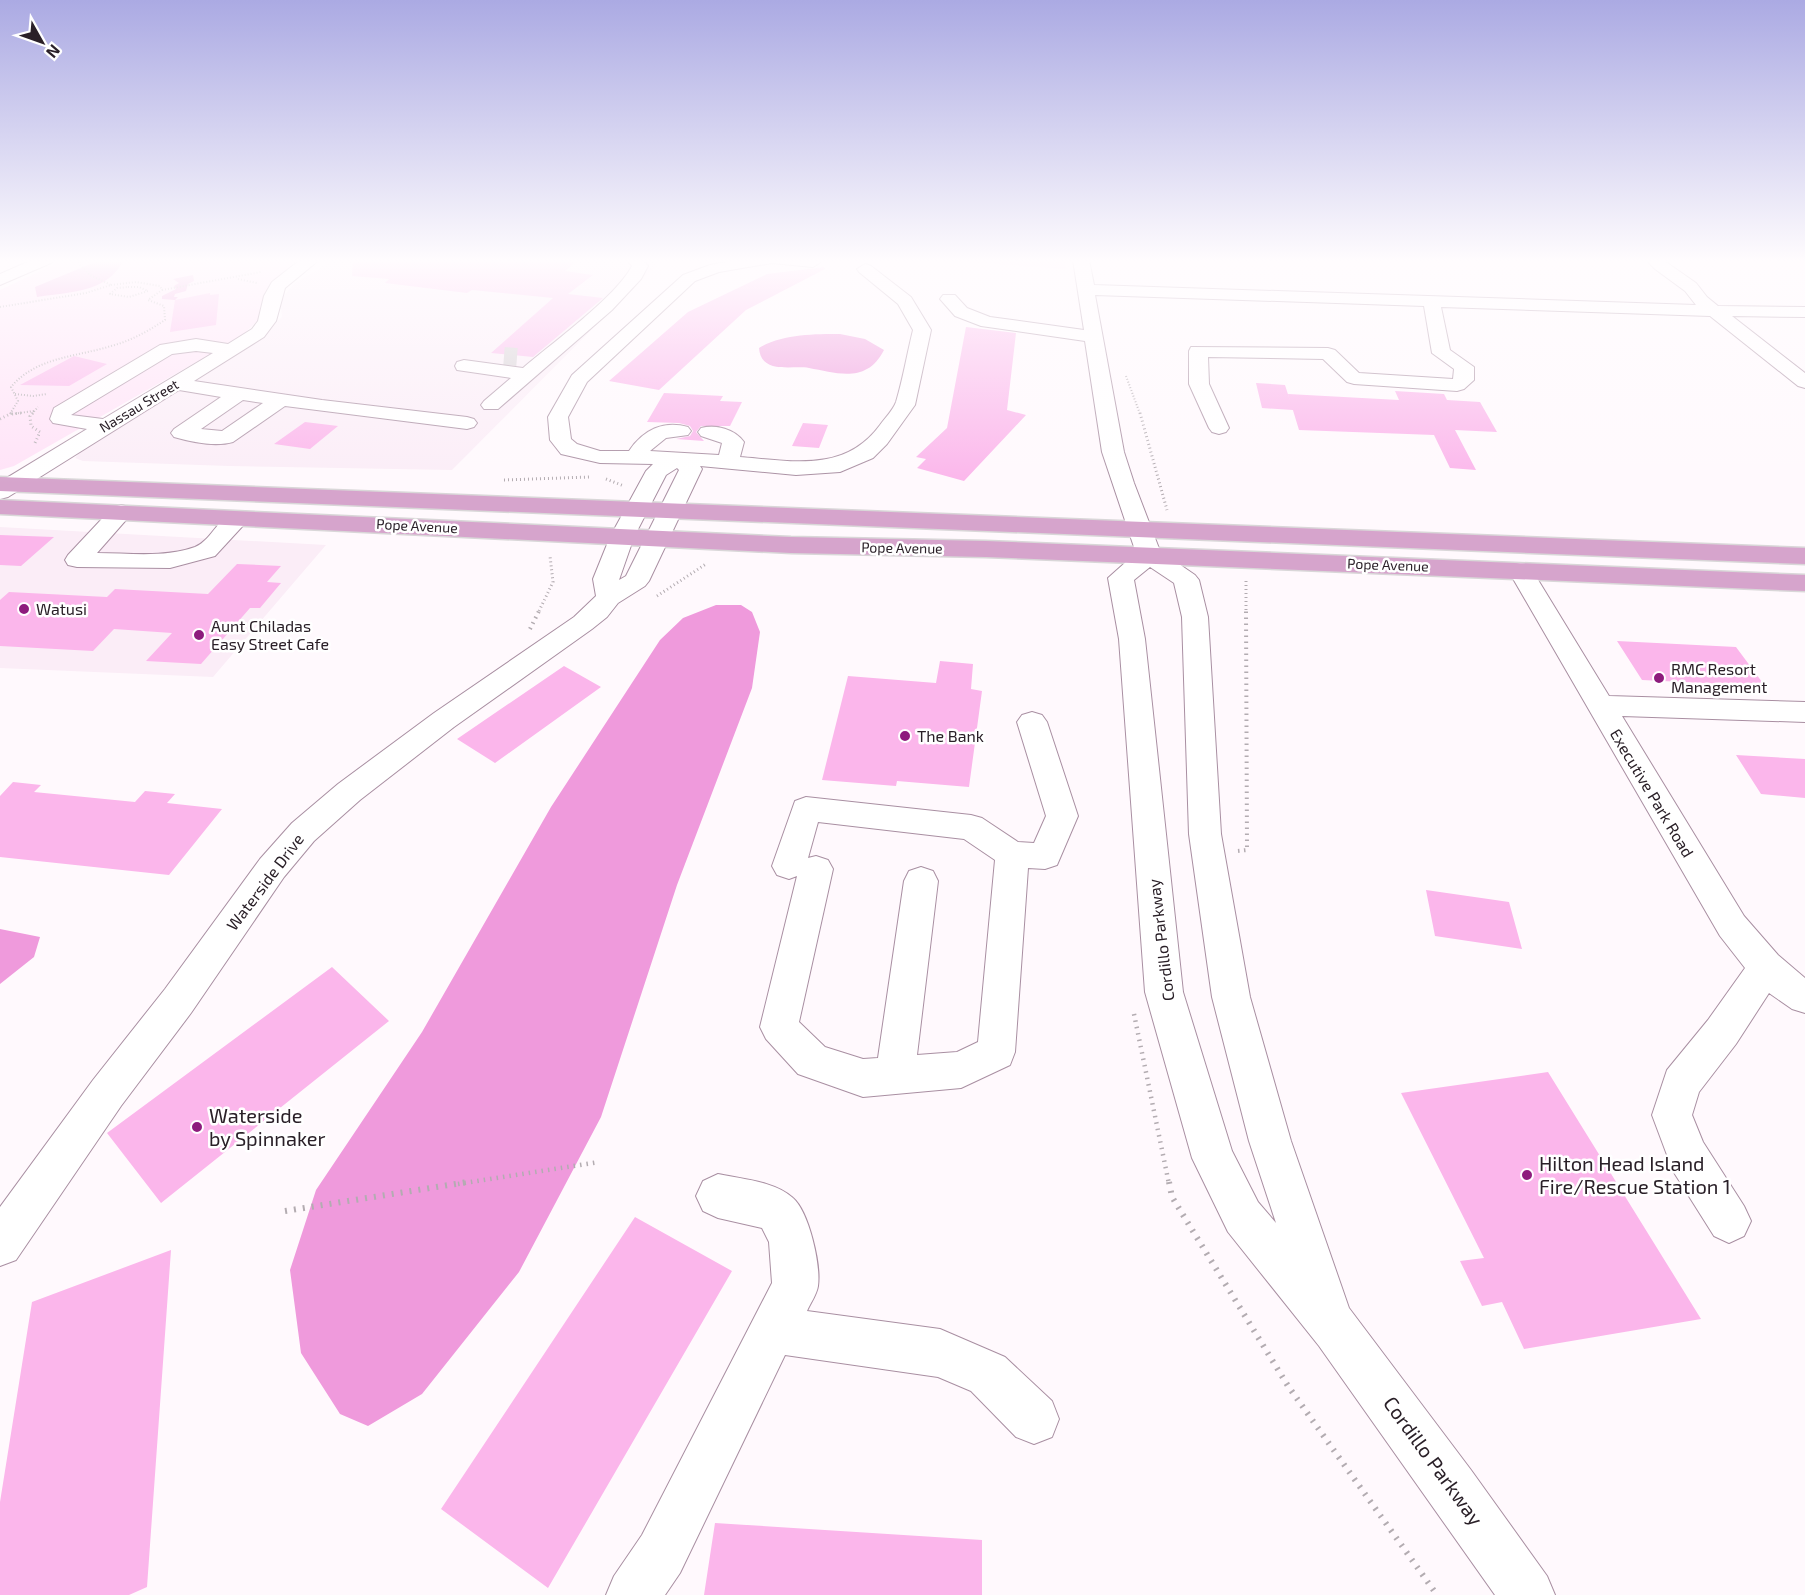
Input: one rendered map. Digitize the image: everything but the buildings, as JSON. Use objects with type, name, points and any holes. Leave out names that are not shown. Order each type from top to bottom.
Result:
[{"type":"main road","name":"Pope Avenue","points":[[4,487],[639,509],[1144,542],[1520,570],[1805,583]]},
{"type":"main road","name":"Pope Avenue","points":[[0,507],[791,545],[1144,542],[1184,530],[1805,556]]},
{"type":"street","name":"Nassau Street","points":[[4,487],[232,350],[254,334]]},
{"type":"street","points":[[491,405],[574,334]]},
{"type":"street","points":[[628,334],[579,379],[558,417],[561,440],[569,449],[586,455],[680,458],[796,468],[840,465],[865,453],[880,440],[905,405],[921,334]]},
{"type":"street","points":[[1070,334],[1094,338]]},
{"type":"street","points":[[1093,334],[1113,452],[1144,542]]},
{"type":"street","points":[[1219,428],[1199,384],[1198,351],[1328,354],[1354,378],[1457,385],[1464,380],[1464,367],[1441,353],[1439,334]]},
{"type":"street","points":[[1744,334],[1805,382]]},
{"type":"street","points":[[106,426],[60,419],[61,412],[167,349],[196,345],[232,350]]},
{"type":"street","points":[[528,374],[471,359],[511,357],[544,361]]},
{"type":"street","points":[[176,384],[289,401],[467,423]]},
{"type":"street","points":[[239,393],[181,433],[226,438],[289,401],[320,386]]},
{"type":"street","points":[[636,457],[643,444],[653,435],[681,431]]},
{"type":"street","points":[[708,432],[727,436],[733,442],[728,462]]},
{"type":"street","points":[[609,597],[606,579],[622,537],[639,509],[657,471],[680,458]]},
{"type":"street","name":"Waterside Drive","points":[[0,1244],[107,1092],[178,1001],[272,868],[303,832],[349,792],[444,720],[583,623],[609,597],[636,581],[691,469],[680,458]]},
{"type":"street","points":[[121,512],[77,560],[170,561],[206,551],[238,518]]},
{"type":"street","name":"Cordillo Parkway","points":[[1336,1329],[1270,1141],[1231,997],[1204,834],[1195,617],[1186,580],[1144,542],[1121,578],[1133,650],[1164,992],[1213,1158],[1243,1217],[1336,1329],[1453,1488],[1528,1595]]},
{"type":"street","name":"Executive Park Road","points":[[1520,570],[1732,926],[1766,967],[1788,988],[1805,997]]},
{"type":"street","points":[[1599,705],[1805,712]]},
{"type":"street","points":[[1012,855],[996,1052],[961,1070],[863,1078],[812,1061],[779,1027],[803,868],[806,809],[971,827],[1012,855],[1045,856],[1062,816],[1032,722]]},
{"type":"street","points":[[895,1075],[921,881]]},
{"type":"street","points":[[1729,1221],[1688,1156],[1672,1115],[1681,1083],[1722,1032],[1766,967]]},
{"type":"street","points":[[633,1595],[662,1554],[795,1286],[794,1254],[786,1226],[772,1208],[718,1196]]},
{"type":"street","points":[[773,1330],[940,1353],[988,1374],[1034,1419]]},
{"type":"path","points":[[11,414],[18,401],[11,387],[17,378],[54,359],[102,350],[145,334]]},
{"type":"path","points":[[102,350],[112,353]]},
{"type":"path","points":[[1124,369],[1142,419],[1168,514],[1184,530]]},
{"type":"path","points":[[15,394],[33,396],[55,392]]},
{"type":"path","points":[[0,419],[11,414],[34,411]]},
{"type":"path","points":[[526,636],[553,582],[549,552]]},
{"type":"path","points":[[285,1211],[599,1162]]},
{"type":"shaded area","points":[[0,334],[244,334],[14,466],[0,470]]},
{"type":"shaded area","points":[[262,334],[587,334],[452,470],[83,461],[75,458],[80,452]]},
{"type":"shaded area","points":[[842,334],[865,339],[884,350],[869,368],[851,374],[809,368],[778,367],[765,362],[761,356],[759,348],[768,343],[788,337]]},
{"type":"shaded area","points":[[0,527],[326,545],[213,677],[0,668]]},
{"type":"shaded area","points":[[716,605],[741,605],[752,612],[760,632],[752,688],[677,885],[601,1117],[519,1272],[422,1394],[368,1426],[340,1414],[301,1353],[290,1270],[316,1190],[422,1032],[551,807],[660,640],[683,618]]},
{"type":"shaded area","points":[[0,929],[40,937],[34,957],[0,984]]},
{"type":"tunnel","points":[[504,356],[517,357]]},
{"type":"place","name":"Watusi","points":[[24,609]]},
{"type":"place","name":"Aunt Chiladas Easy Street Cafe","points":[[199,635]]},
{"type":"place","name":"RMC Resort Management","points":[[1659,678]]},
{"type":"place","name":"The Bank","points":[[905,736]]},
{"type":"place","name":"Waterside by Spinnaker","points":[[197,1127]]},
{"type":"place","name":"Hilton Head Island Fire/Rescue Station 1","points":[[1527,1175]]}]
